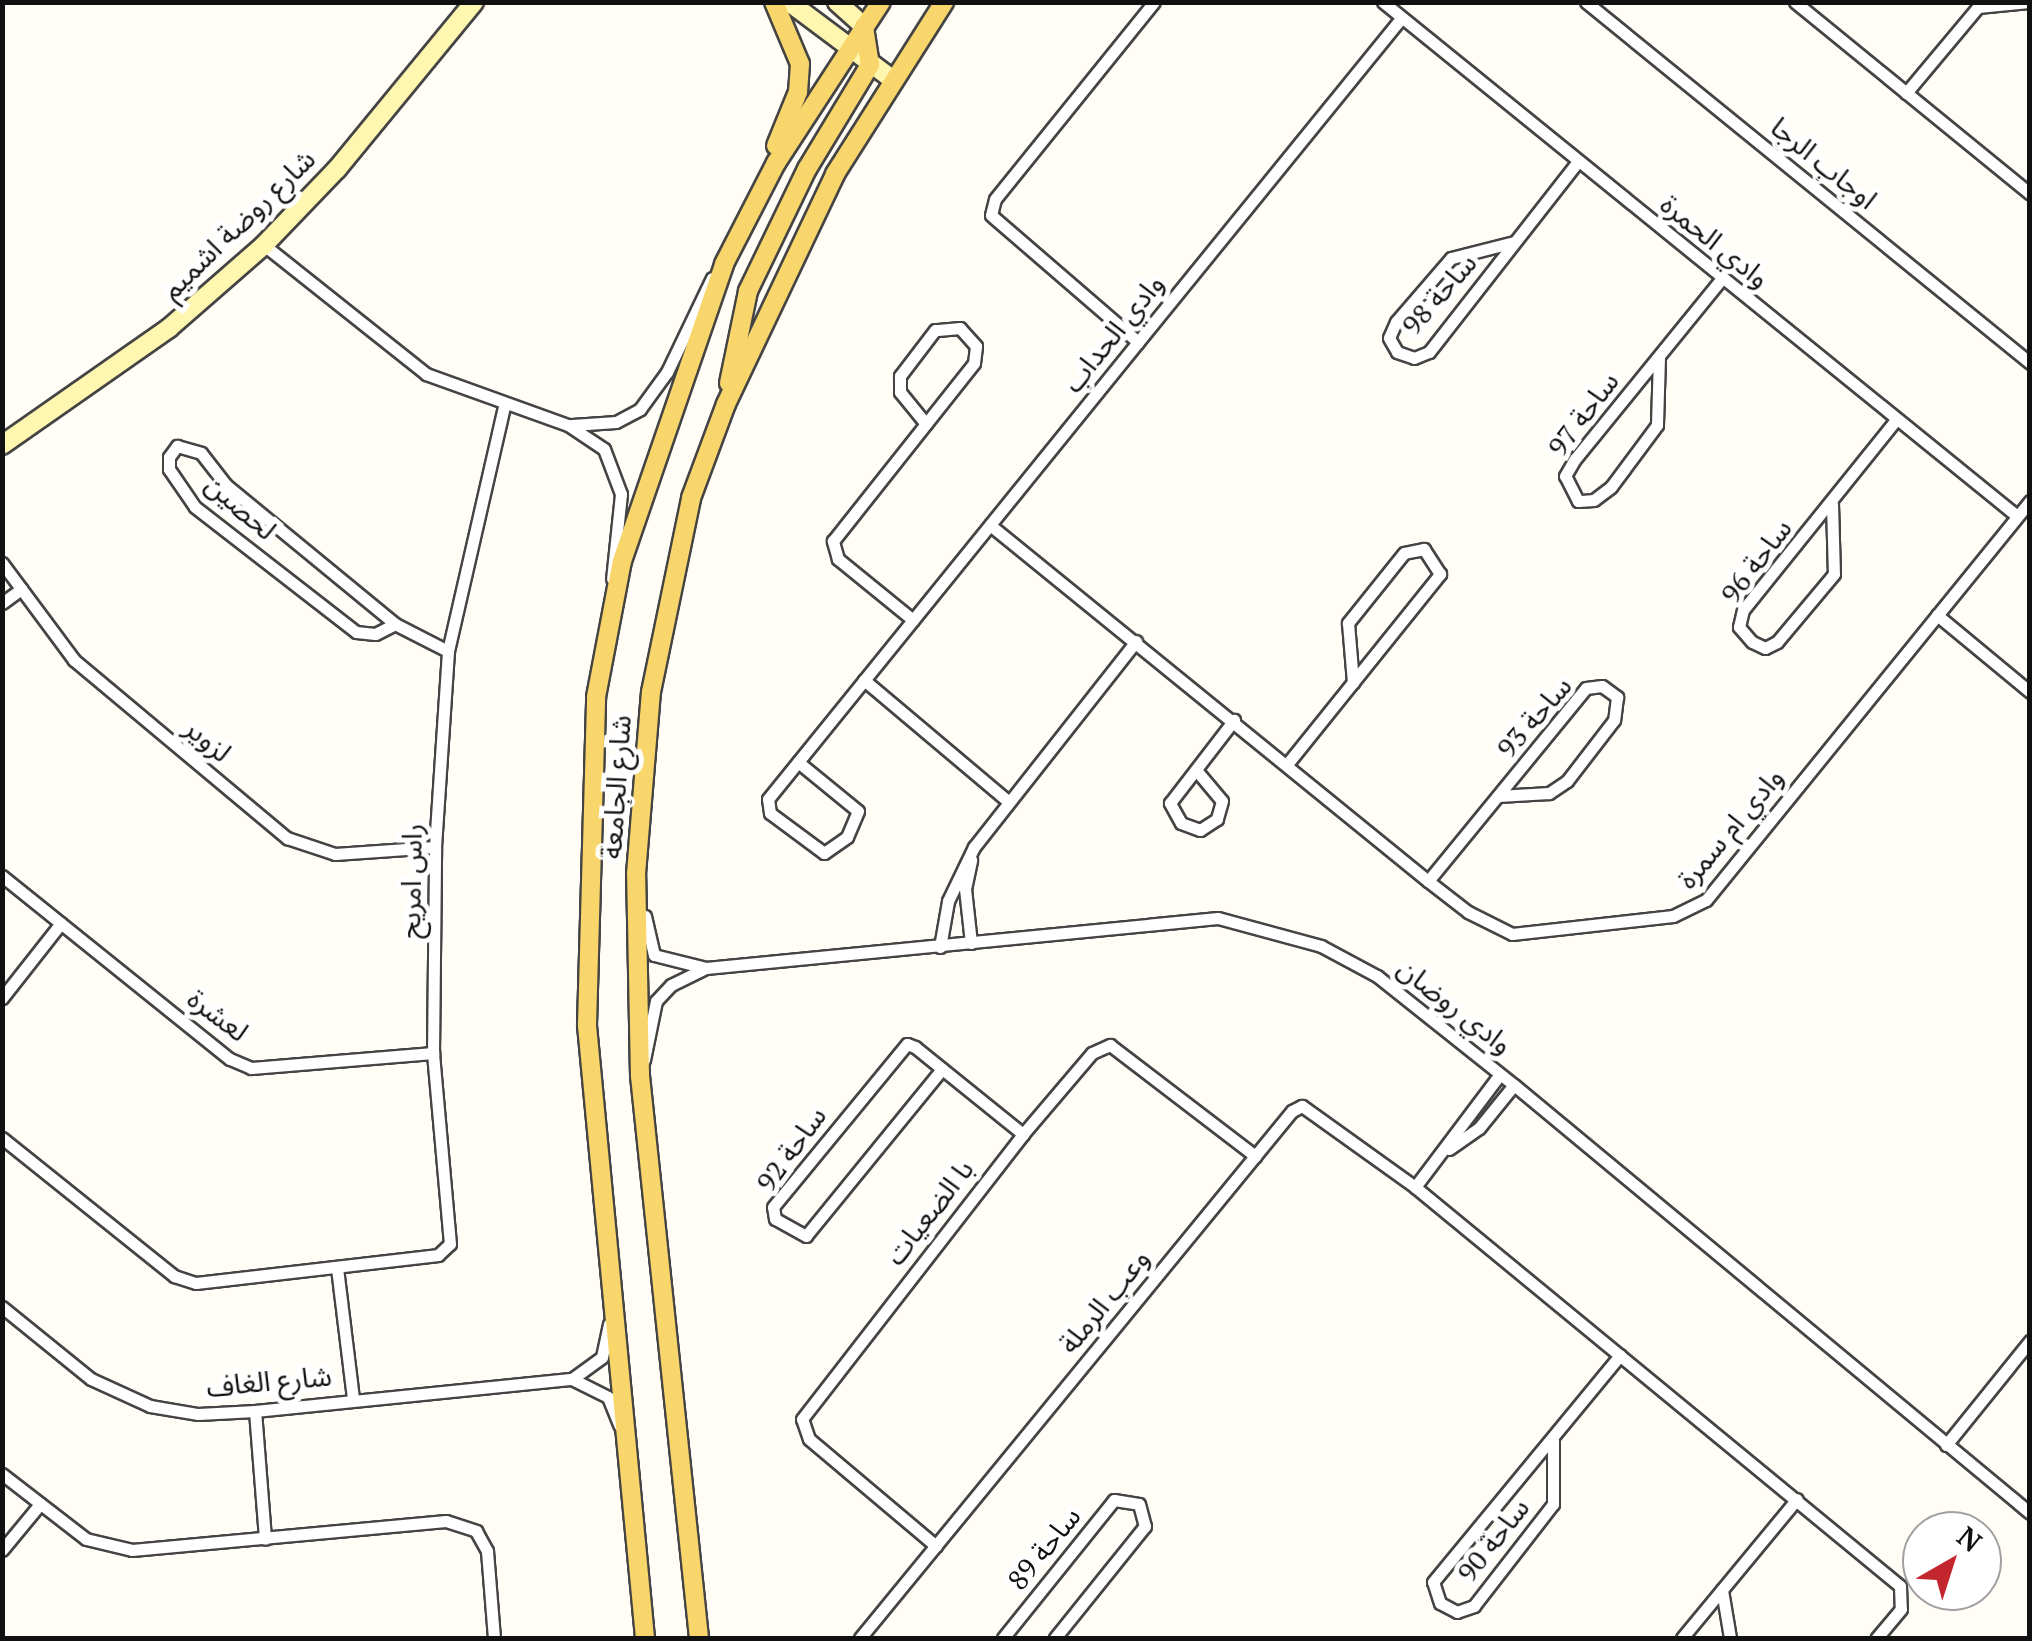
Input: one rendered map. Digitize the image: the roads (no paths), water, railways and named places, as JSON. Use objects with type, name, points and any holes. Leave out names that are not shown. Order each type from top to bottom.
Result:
[{"type":"main road","points":[[774,2],[800,64],[776,163]]},
{"type":"main road","name":"شارع الجامعة","points":[[645,1638],[586,1026],[592,742],[614,600],[724,264],[776,163],[881,2]]},
{"type":"main road","name":"شارع الجامعة","points":[[699,1638],[640,1076],[636,874],[656,663],[691,498],[726,404],[826,192],[892,79],[944,2]]},
{"type":"main road","points":[[726,404],[748,291],[807,170],[870,65],[864,26]]},
{"type":"street","name":"شارع روضة اشميم","points":[[2,445],[169,328],[264,244],[338,169],[474,2]]},
{"type":"street","points":[[789,2],[892,79]]},
{"type":"street","points":[[837,2],[864,26]]},
{"type":"street","points":[[1138,342],[991,215],[995,199],[1154,2]]},
{"type":"street","name":"وادي الحمرة","points":[[1383,2],[2017,516]]},
{"type":"street","name":"اوجاب الرجا","points":[[1586,2],[2030,363]]},
{"type":"street","points":[[1795,2],[2030,194]]},
{"type":"street","points":[[1906,93],[1980,5],[2029,2]]},
{"type":"street","name":"وادي الحداب","points":[[798,762],[858,811],[847,837],[824,853],[766,806],[798,762],[864,680],[1401,18]]},
{"type":"street","name":"ساحة 98","points":[[1514,242],[1451,258],[1396,322],[1389,338],[1397,352],[1414,358],[1429,352],[1578,161]]},
{"type":"street","points":[[264,244],[394,352],[504,407],[568,425],[604,449],[620,480],[614,600]]},
{"type":"street","points":[[568,425],[616,422],[640,409],[667,372],[724,264]]},
{"type":"street","name":"ساحة 97","points":[[1658,358],[1657,426],[1611,487],[1594,500],[1578,500],[1565,476],[1658,358],[1722,278]]},
{"type":"street","points":[[913,620],[832,548],[974,363],[976,346],[960,328],[935,330],[900,376],[900,392],[926,424]]},
{"type":"street","name":"راس امريح","points":[[2,1138],[174,1276],[225,1284],[438,1255],[450,1244],[432,1053],[435,847],[448,651],[504,407]]},
{"type":"street","name":"ساحة 96","points":[[1832,504],[1834,574],[1778,642],[1764,648],[1752,642],[1739,626],[1744,610],[1896,420]]},
{"type":"street","name":"لحصين","points":[[395,624],[375,634],[356,632],[196,507],[168,468],[168,456],[178,446],[201,453],[226,485],[395,624],[448,651]]},
{"type":"street","name":"وادي ام سمرة","points":[[990,524],[1428,881],[1503,934],[1691,912],[2030,501]]},
{"type":"street","points":[[1288,764],[1440,574],[1437,559],[1424,548],[1404,553],[1348,623],[1353,682]]},
{"type":"street","name":"لزوير","points":[[2,564],[74,660],[287,838],[335,854],[435,847]]},
{"type":"street","points":[[2,603],[21,589]]},
{"type":"street","points":[[1937,615],[2030,692]]},
{"type":"street","points":[[940,946],[948,900],[974,846],[1136,641]]},
{"type":"street","points":[[864,680],[1009,802]]},
{"type":"street","name":"ساحة 93","points":[[1428,881],[1586,688],[1602,686],[1617,697],[1614,720],[1567,782],[1550,793],[1498,796]]},
{"type":"street","points":[[1196,770],[1222,802],[1217,819],[1200,830],[1181,823],[1170,803],[1234,720]]},
{"type":"street","points":[[971,943],[965,889],[974,846]]},
{"type":"street","name":"وادي روضان","points":[[636,874],[654,955],[706,968],[1164,920],[1218,918],[1271,928],[1377,976],[1514,1084],[2030,1513]]},
{"type":"street","name":"لعشرة","points":[[2,876],[230,1059],[252,1068],[432,1053]]},
{"type":"street","points":[[2,998],[61,924]]},
{"type":"street","name":"وادي روضان","points":[[640,1076],[656,1001],[671,985],[706,968]]},
{"type":"street","name":"با الضعيات","points":[[936,1546],[809,1439],[802,1419],[1023,1134],[1092,1053],[1110,1046],[1255,1156]]},
{"type":"street","name":"ساحة 92","points":[[942,1069],[806,1236],[776,1219],[773,1207],[900,1049],[914,1047],[942,1069],[1023,1134]]},
{"type":"street","points":[[1415,1186],[1446,1152],[1500,1074]]},
{"type":"street","points":[[1446,1152],[1480,1128],[1514,1084]]},
{"type":"street","name":"وعب الرملة","points":[[860,1638],[1255,1156],[1302,1106],[1415,1186],[1900,1586],[1901,1609],[1878,1638]]},
{"type":"street","points":[[337,1268],[353,1398]]},
{"type":"street","points":[[612,1280],[602,1357],[572,1378],[608,1397],[628,1445]]},
{"type":"street","name":"شارع الغاف","points":[[2,1307],[91,1378],[150,1406],[198,1414],[572,1378]]},
{"type":"street","points":[[1946,1445],[2030,1341]]},
{"type":"street","name":"ساحة 90","points":[[1553,1440],[1553,1504],[1474,1606],[1457,1612],[1440,1604],[1433,1582],[1620,1355]]},
{"type":"street","points":[[255,1411],[265,1539]]},
{"type":"street","points":[[2,1474],[86,1539],[107,1546],[265,1539],[446,1521],[476,1531],[488,1551],[494,1638]]},
{"type":"street","points":[[1682,1638],[1797,1499]]},
{"type":"street","name":"ساحة 89","points":[[1003,1638],[1114,1500],[1139,1504],[1145,1526],[1055,1638]]},
{"type":"street","points":[[2,1550],[40,1504]]},
{"type":"street","points":[[1722,1590],[1730,1638]]}]
